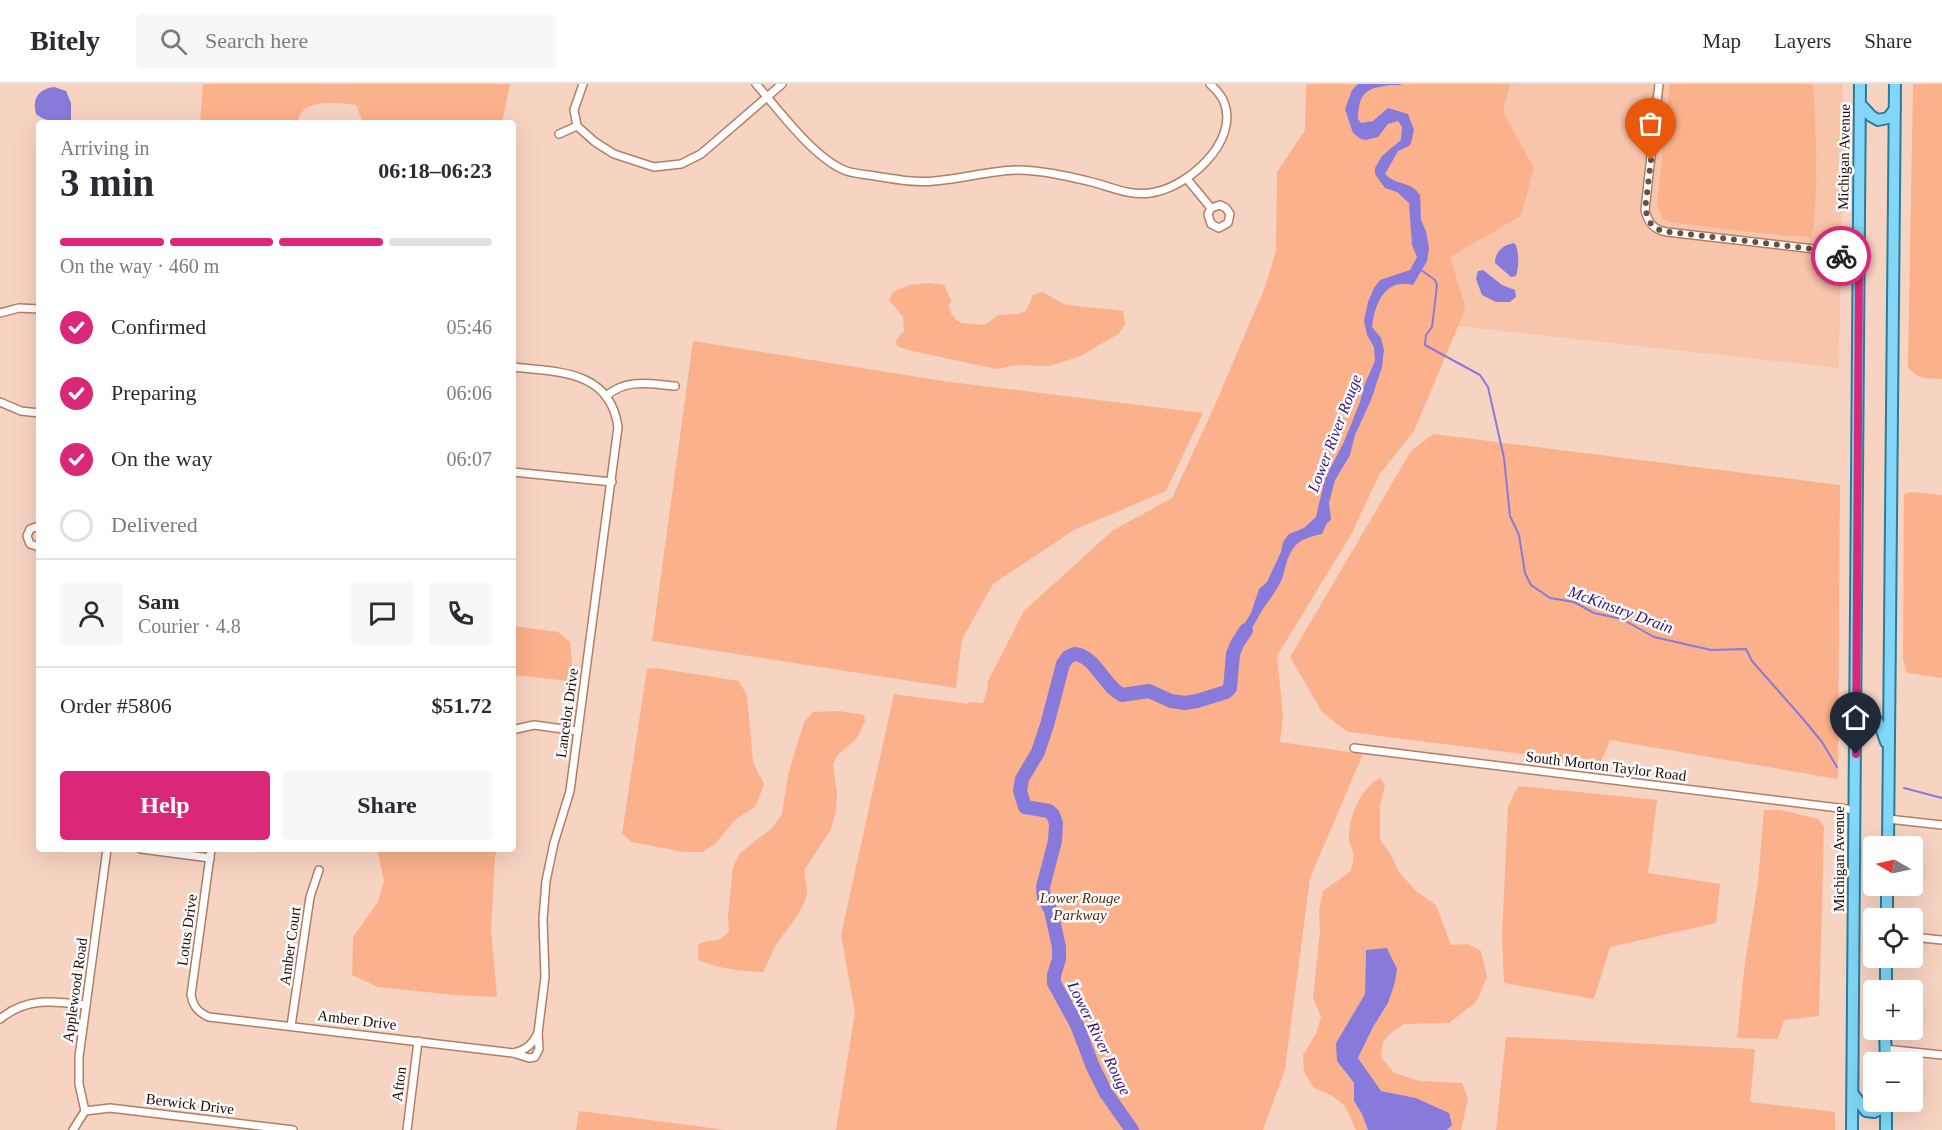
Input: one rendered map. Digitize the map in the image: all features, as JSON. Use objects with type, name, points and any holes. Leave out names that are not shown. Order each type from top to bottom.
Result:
[{"type":"main road","name":"Michigan Avenue","points":[[1852,1130],[1860,84]]},
{"type":"main road","points":[[1888,836],[1895,84]]},
{"type":"main road","points":[[1860,104],[1878,120],[1888,118],[1894,109]]},
{"type":"main road","points":[[1856,717],[1868,715],[1877,720],[1889,748]]},
{"type":"main road","points":[[1885,1040],[1885,1052]]},
{"type":"main road","points":[[1853,1094],[1863,1107]]},
{"type":"main road","points":[[1886,1112],[1886,1130]]},
{"type":"street","points":[[583,84],[574,110],[578,126],[604,148],[654,167],[681,164],[701,154],[782,84]]},
{"type":"street","points":[[756,84],[830,163],[847,171],[914,181],[934,181],[992,172],[1046,172],[1126,193],[1147,194],[1162,191],[1187,179],[1213,154],[1223,138],[1227,121],[1225,104],[1210,84]]},
{"type":"street","points":[[1659,84],[1645,210],[1651,224],[1667,232],[1814,249],[1859,244]]},
{"type":"street","points":[[560,134],[578,126]]},
{"type":"street","points":[[1187,179],[1211,208]]},
{"type":"street","points":[[1814,249],[1827,255],[1859,259]]},
{"type":"street","points":[[0,312],[19,308],[36,309]]},
{"type":"street","points":[[516,367],[579,376],[589,381],[606,396],[619,387],[632,383],[675,386]]},
{"type":"street","name":"Lancelot Drive","points":[[535,1057],[539,1049],[538,1033],[545,977],[543,920],[546,881],[554,843],[570,792],[618,427],[615,412],[606,396]]},
{"type":"street","points":[[0,402],[21,411],[36,413]]},
{"type":"street","points":[[516,472],[612,482]]},
{"type":"street","points":[[36,527],[30,529],[27,536],[30,544],[36,545]]},
{"type":"street","points":[[516,729],[534,725],[578,731]]},
{"type":"street","name":"South Morton Taylor Road","points":[[1354,748],[1855,810]]},
{"type":"street","points":[[1888,819],[1942,825]]},
{"type":"street","name":"Applewood Road","points":[[85,1111],[80,1094],[79,1070],[107,852]]},
{"type":"street","points":[[164,852],[210,858]]},
{"type":"street","name":"Lotus Drive","points":[[199,1012],[191,995],[211,852]]},
{"type":"street","name":"Amber Court","points":[[291,1026],[310,897],[319,870]]},
{"type":"street","points":[[1923,938],[1942,940]]},
{"type":"street","points":[[0,1019],[20,1006],[38,1001],[86,1005]]},
{"type":"street","name":"Amber Drive","points":[[199,1012],[209,1017],[535,1057]]},
{"type":"street","name":"Lancelot Drive","points":[[527,1048],[534,1042],[538,1033]]},
{"type":"street","name":"Afton","points":[[407,1130],[418,1041]]},
{"type":"street","name":"Amber Drive","points":[[513,1053],[527,1048]]},
{"type":"street","points":[[1885,1049],[1942,1055]]},
{"type":"street","name":"Berwick Drive","points":[[85,1111],[110,1108],[221,1125],[293,1130]]},
{"type":"street","points":[[73,1130],[85,1111]]},
{"type":"shaded area","points":[[1358,84],[1403,84],[1377,87],[1366,92],[1359,105],[1358,119],[1361,123],[1373,121],[1388,108],[1408,114],[1414,130],[1411,143],[1398,151],[1385,174],[1389,178],[1412,187],[1420,195],[1421,220],[1429,248],[1427,261],[1413,285],[1395,285],[1383,294],[1376,309],[1372,327],[1381,338],[1384,350],[1382,367],[1371,400],[1355,435],[1350,455],[1335,480],[1329,503],[1331,519],[1322,534],[1305,539],[1293,549],[1277,588],[1251,629],[1237,644],[1239,633],[1251,613],[1259,589],[1267,582],[1281,552],[1283,542],[1289,534],[1304,528],[1316,517],[1325,478],[1344,442],[1375,361],[1374,347],[1367,335],[1364,321],[1374,288],[1380,280],[1410,270],[1417,257],[1412,245],[1409,203],[1397,192],[1385,188],[1375,174],[1375,168],[1382,156],[1401,140],[1402,127],[1398,121],[1388,124],[1378,137],[1366,140],[1353,133],[1345,109],[1352,90]]},
{"type":"shaded area","points":[[1510,84],[1843,84],[1839,368],[1458,326],[1463,315],[1450,257],[1521,216],[1534,168],[1503,112]]},
{"type":"shaded area","points":[[54,87],[66,91],[71,103],[71,120],[48,120],[36,114],[36,99],[40,92]]},
{"type":"shaded area","points":[[1513,243],[1517,249],[1518,264],[1516,276],[1511,277],[1495,263],[1500,250]]},
{"type":"shaded area","points":[[1483,270],[1502,285],[1515,290],[1516,297],[1510,302],[1496,302],[1482,295],[1476,279],[1478,271]]},
{"type":"shaded area","points":[[1387,948],[1397,969],[1395,982],[1388,1003],[1358,1058],[1381,1091],[1416,1098],[1449,1113],[1452,1125],[1447,1130],[1368,1130],[1354,1101],[1354,1083],[1337,1061],[1336,1043],[1365,994],[1366,950]]},
{"type":"green space","points":[[203,84],[510,84],[503,120],[362,120],[356,105],[330,103],[312,105],[305,109],[299,120],[200,120]]},
{"type":"green space","name":"Lower Rouge Parkway","points":[[1306,84],[1510,84],[1503,112],[1534,168],[1521,216],[1450,257],[1465,306],[1414,431],[1379,475],[1352,533],[1277,656],[1283,715],[1280,742],[1363,754],[1310,878],[1285,1069],[1263,1130],[836,1130],[855,1012],[841,935],[894,694],[968,704],[968,702],[983,703],[988,681],[1024,611],[1112,531],[1172,498],[1215,405],[1265,287],[1276,251],[1277,172],[1305,130]]},
{"type":"green space","points":[[1670,84],[1813,84],[1816,180],[1812,237],[1674,223],[1662,219],[1657,204]]},
{"type":"green space","points":[[1913,84],[1942,84],[1942,379],[1918,376],[1908,366]]},
{"type":"green space","points":[[929,283],[944,285],[951,300],[949,307],[951,313],[956,320],[962,323],[985,325],[998,315],[1018,314],[1026,311],[1033,295],[1042,292],[1069,305],[1123,311],[1125,325],[1118,334],[1081,356],[1049,366],[1017,365],[996,369],[897,346],[896,340],[904,331],[903,317],[889,300],[893,292],[909,285]]},
{"type":"green space","points":[[693,341],[943,381],[1203,413],[1166,491],[1074,530],[993,584],[962,639],[956,688],[652,641]]},
{"type":"green space","points":[[1433,434],[1840,485],[1838,779],[1610,740],[1600,764],[1348,732],[1322,712],[1290,657],[1411,451]]},
{"type":"green space","points":[[1911,492],[1942,495],[1942,678],[1907,673],[1903,660],[1904,494]]},
{"type":"green space","points":[[516,626],[558,632],[570,642],[572,662],[569,681],[516,675]]},
{"type":"green space","points":[[656,668],[739,681],[747,696],[753,762],[764,784],[756,806],[735,820],[715,844],[703,852],[684,852],[632,842],[622,834],[647,669]]},
{"type":"green space","points":[[839,711],[864,715],[865,721],[857,738],[837,756],[833,764],[837,793],[836,810],[831,829],[805,869],[807,893],[804,904],[773,950],[763,972],[730,969],[698,960],[698,945],[717,940],[729,931],[728,915],[733,867],[740,853],[772,828],[782,814],[788,775],[804,722],[813,712]]},
{"type":"green space","points":[[1380,778],[1385,785],[1380,806],[1380,840],[1391,855],[1399,872],[1416,891],[1436,905],[1451,945],[1468,944],[1481,951],[1487,977],[1476,1002],[1449,1023],[1404,1024],[1383,1042],[1381,1057],[1394,1073],[1420,1081],[1462,1083],[1468,1099],[1461,1130],[1447,1130],[1452,1125],[1448,1113],[1416,1098],[1381,1091],[1358,1058],[1388,1003],[1366,951],[1365,994],[1336,1043],[1345,1072],[1354,1083],[1354,1101],[1368,1130],[1356,1130],[1345,1106],[1334,1097],[1313,1087],[1304,1072],[1303,1055],[1316,1034],[1321,1017],[1313,998],[1320,931],[1319,911],[1323,891],[1351,871],[1353,850],[1349,841],[1349,831],[1353,813],[1367,788]]},
{"type":"green space","points":[[1518,786],[1657,800],[1648,873],[1720,884],[1716,923],[1610,947],[1594,999],[1504,983],[1502,936],[1508,807]]},
{"type":"green space","points":[[1764,810],[1781,810],[1818,819],[1824,827],[1819,1016],[1784,1020],[1778,1039],[1737,1038],[1745,963],[1758,882]]},
{"type":"green space","points":[[378,852],[496,852],[491,930],[497,997],[378,987],[352,975],[353,937],[378,902],[384,881]]},
{"type":"green space","points":[[1506,1037],[1755,1049],[1750,1102],[1835,1112],[1835,1130],[1496,1130]]},
{"type":"green space","points":[[579,1111],[727,1130],[576,1130]]},
{"type":"waterway","name":"McKinstry Drain","points":[[1421,270],[1435,280],[1437,285],[1432,327],[1426,335],[1425,345],[1480,375],[1488,387],[1504,458],[1510,516],[1519,535],[1525,573],[1531,585],[1550,598],[1574,602],[1594,613],[1622,619],[1654,637],[1711,650],[1746,649],[1752,661],[1822,742],[1837,767]]},
{"type":"waterway","name":"Lower River Rouge","points":[[1132,1130],[1106,1093],[1077,1025],[1054,983],[1059,947],[1051,911],[1044,898],[1043,887],[1055,841],[1056,823],[1049,811],[1025,807],[1020,791],[1022,779],[1038,752],[1063,664],[1068,657],[1075,654],[1088,660],[1122,695],[1149,691],[1171,701],[1185,703],[1226,692],[1230,688],[1233,654],[1246,630]]},
{"type":"waterway","name":"McKinstry Drain","points":[[1904,788],[1942,798]]},
{"type":"way so far","points":[[1651,160],[1645,210],[1654,228],[1667,232],[1814,249],[1827,255],[1841,256]]},
{"type":"route","points":[[1841,256],[1859,259],[1856,754]]}]
